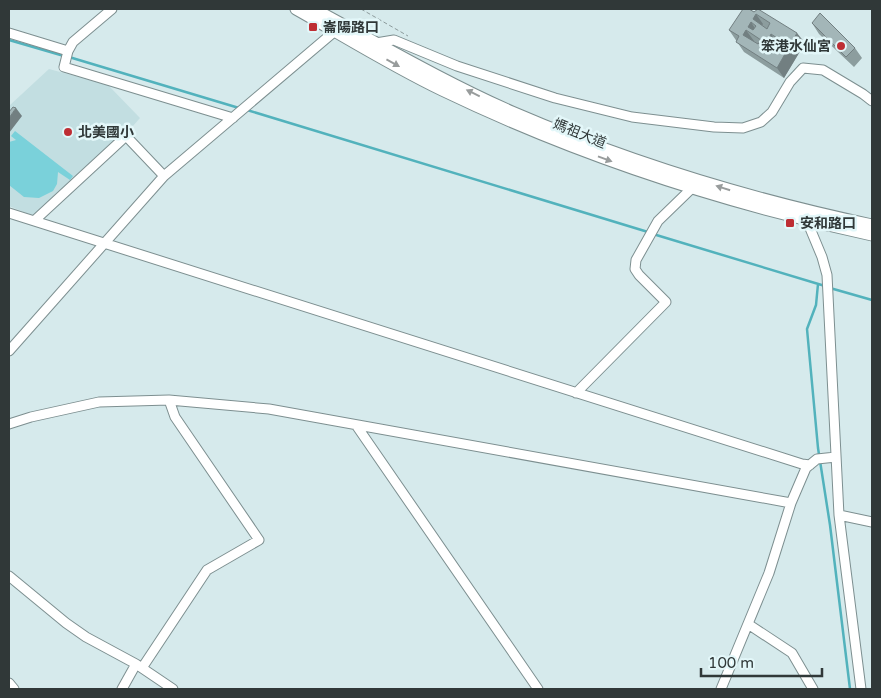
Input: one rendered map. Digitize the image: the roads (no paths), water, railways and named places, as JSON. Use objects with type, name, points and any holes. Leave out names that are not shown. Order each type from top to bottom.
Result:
[{"type":"main road","name":"媽祖大道","points":[[296,9],[441,90],[600,157],[692,183],[758,198],[872,236]]},
{"type":"main road","name":"媽祖大道","points":[[314,9],[426,70],[511,111],[692,183]]},
{"type":"main road","name":"媽祖大道","points":[[808,216],[872,225]]},
{"type":"street","points":[[112,9],[73,42],[68,51],[64,67],[233,118]]},
{"type":"street","points":[[9,351],[164,176],[335,31],[378,43],[394,40],[457,66],[555,98],[632,117],[705,126],[744,128],[761,122],[772,112],[790,82],[803,68],[823,70],[872,101]]},
{"type":"street","points":[[9,33],[68,51]]},
{"type":"street","points":[[34,221],[126,136],[164,176]]},
{"type":"street","points":[[576,393],[666,302],[639,275],[636,269],[636,260],[658,221],[692,183]]},
{"type":"street","points":[[9,213],[802,464],[810,464]]},
{"type":"street","points":[[808,216],[827,274],[839,515],[860,689]]},
{"type":"street","points":[[9,424],[31,417],[99,402],[169,400],[269,409],[791,503]]},
{"type":"street","points":[[122,689],[207,570],[260,540],[175,417],[169,400]]},
{"type":"street","points":[[356,425],[538,689]]},
{"type":"street","points":[[721,689],[769,573],[791,503],[806,468],[817,459],[836,457]]},
{"type":"street","points":[[839,515],[872,522]]},
{"type":"street","points":[[9,576],[86,637],[139,666],[173,689]]},
{"type":"street","points":[[748,624],[792,653],[813,689]]},
{"type":"street","points":[[9,683],[14,689]]},
{"type":"waterway","points":[[9,40],[64,56]]},
{"type":"waterway","points":[[69,57],[239,108]]},
{"type":"waterway","points":[[247,110],[648,232]]},
{"type":"waterway","points":[[653,234],[825,286]]},
{"type":"waterway","points":[[818,284],[816,305],[807,329],[818,448],[830,525],[850,689]]},
{"type":"waterway","points":[[830,288],[872,300]]},
{"type":"place","name":"崙陽路口","points":[[313,27]]},
{"type":"place","name":"笨港水仙宮","points":[[841,46]]},
{"type":"place","name":"北美國小","points":[[68,132]]},
{"type":"place","name":"安和路口","points":[[790,223]]}]
